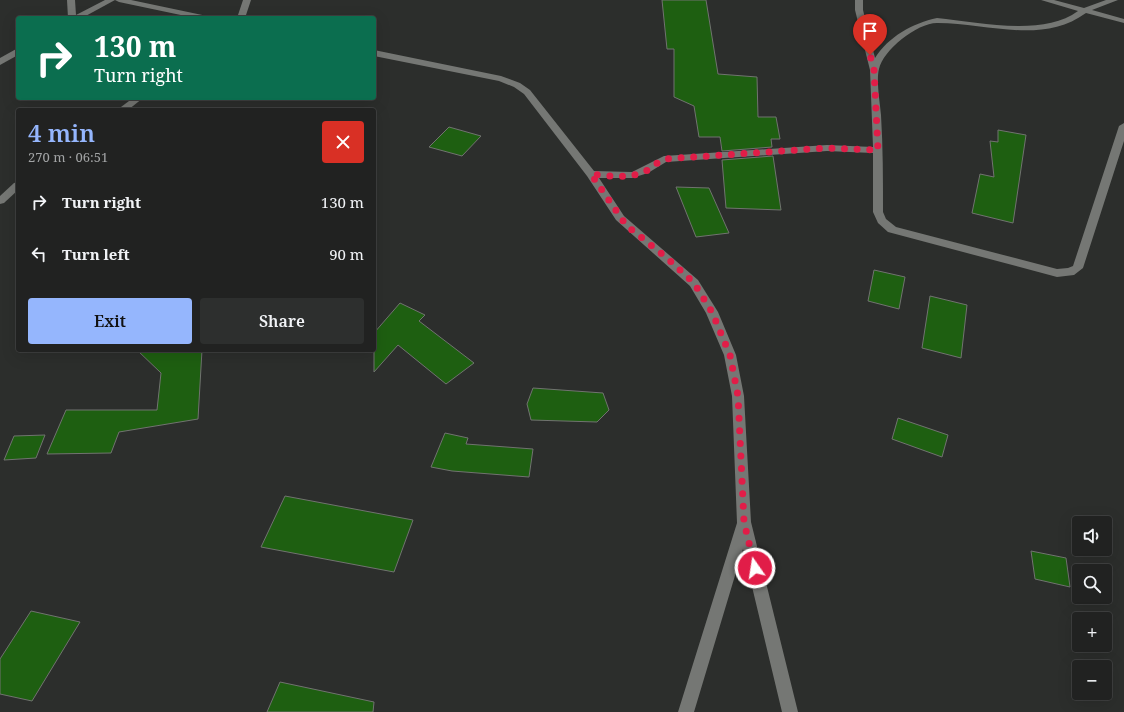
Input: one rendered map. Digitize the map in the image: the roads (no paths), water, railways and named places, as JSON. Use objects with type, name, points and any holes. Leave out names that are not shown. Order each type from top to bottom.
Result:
[{"type":"street","points":[[71,0],[72,16]]},
{"type":"street","points":[[80,16],[111,0]]},
{"type":"street","points":[[120,0],[197,16]]},
{"type":"street","points":[[242,16],[247,0]]},
{"type":"street","points":[[859,0],[858,10],[874,70],[878,150],[878,212],[882,222],[892,230],[1058,273],[1070,272],[1078,268],[1120,150],[1124,126]]},
{"type":"street","points":[[1045,0],[1124,21]]},
{"type":"street","points":[[874,70],[884,52],[897,40],[928,22],[937,20],[1012,28],[1045,27],[1070,21],[1085,10],[1114,0]]},
{"type":"street","points":[[0,62],[16,52]]},
{"type":"street","points":[[376,53],[501,79],[518,85],[527,92],[591,174],[620,218],[694,283],[712,312],[730,355],[738,396],[744,522],[790,712]]},
{"type":"street","points":[[125,108],[136,100]]},
{"type":"street","points":[[591,174],[618,176],[637,174],[647,170],[656,162],[664,159],[827,148],[878,150]]},
{"type":"street","points":[[0,200],[16,187]]},
{"type":"street","points":[[686,712],[744,522]]}]
